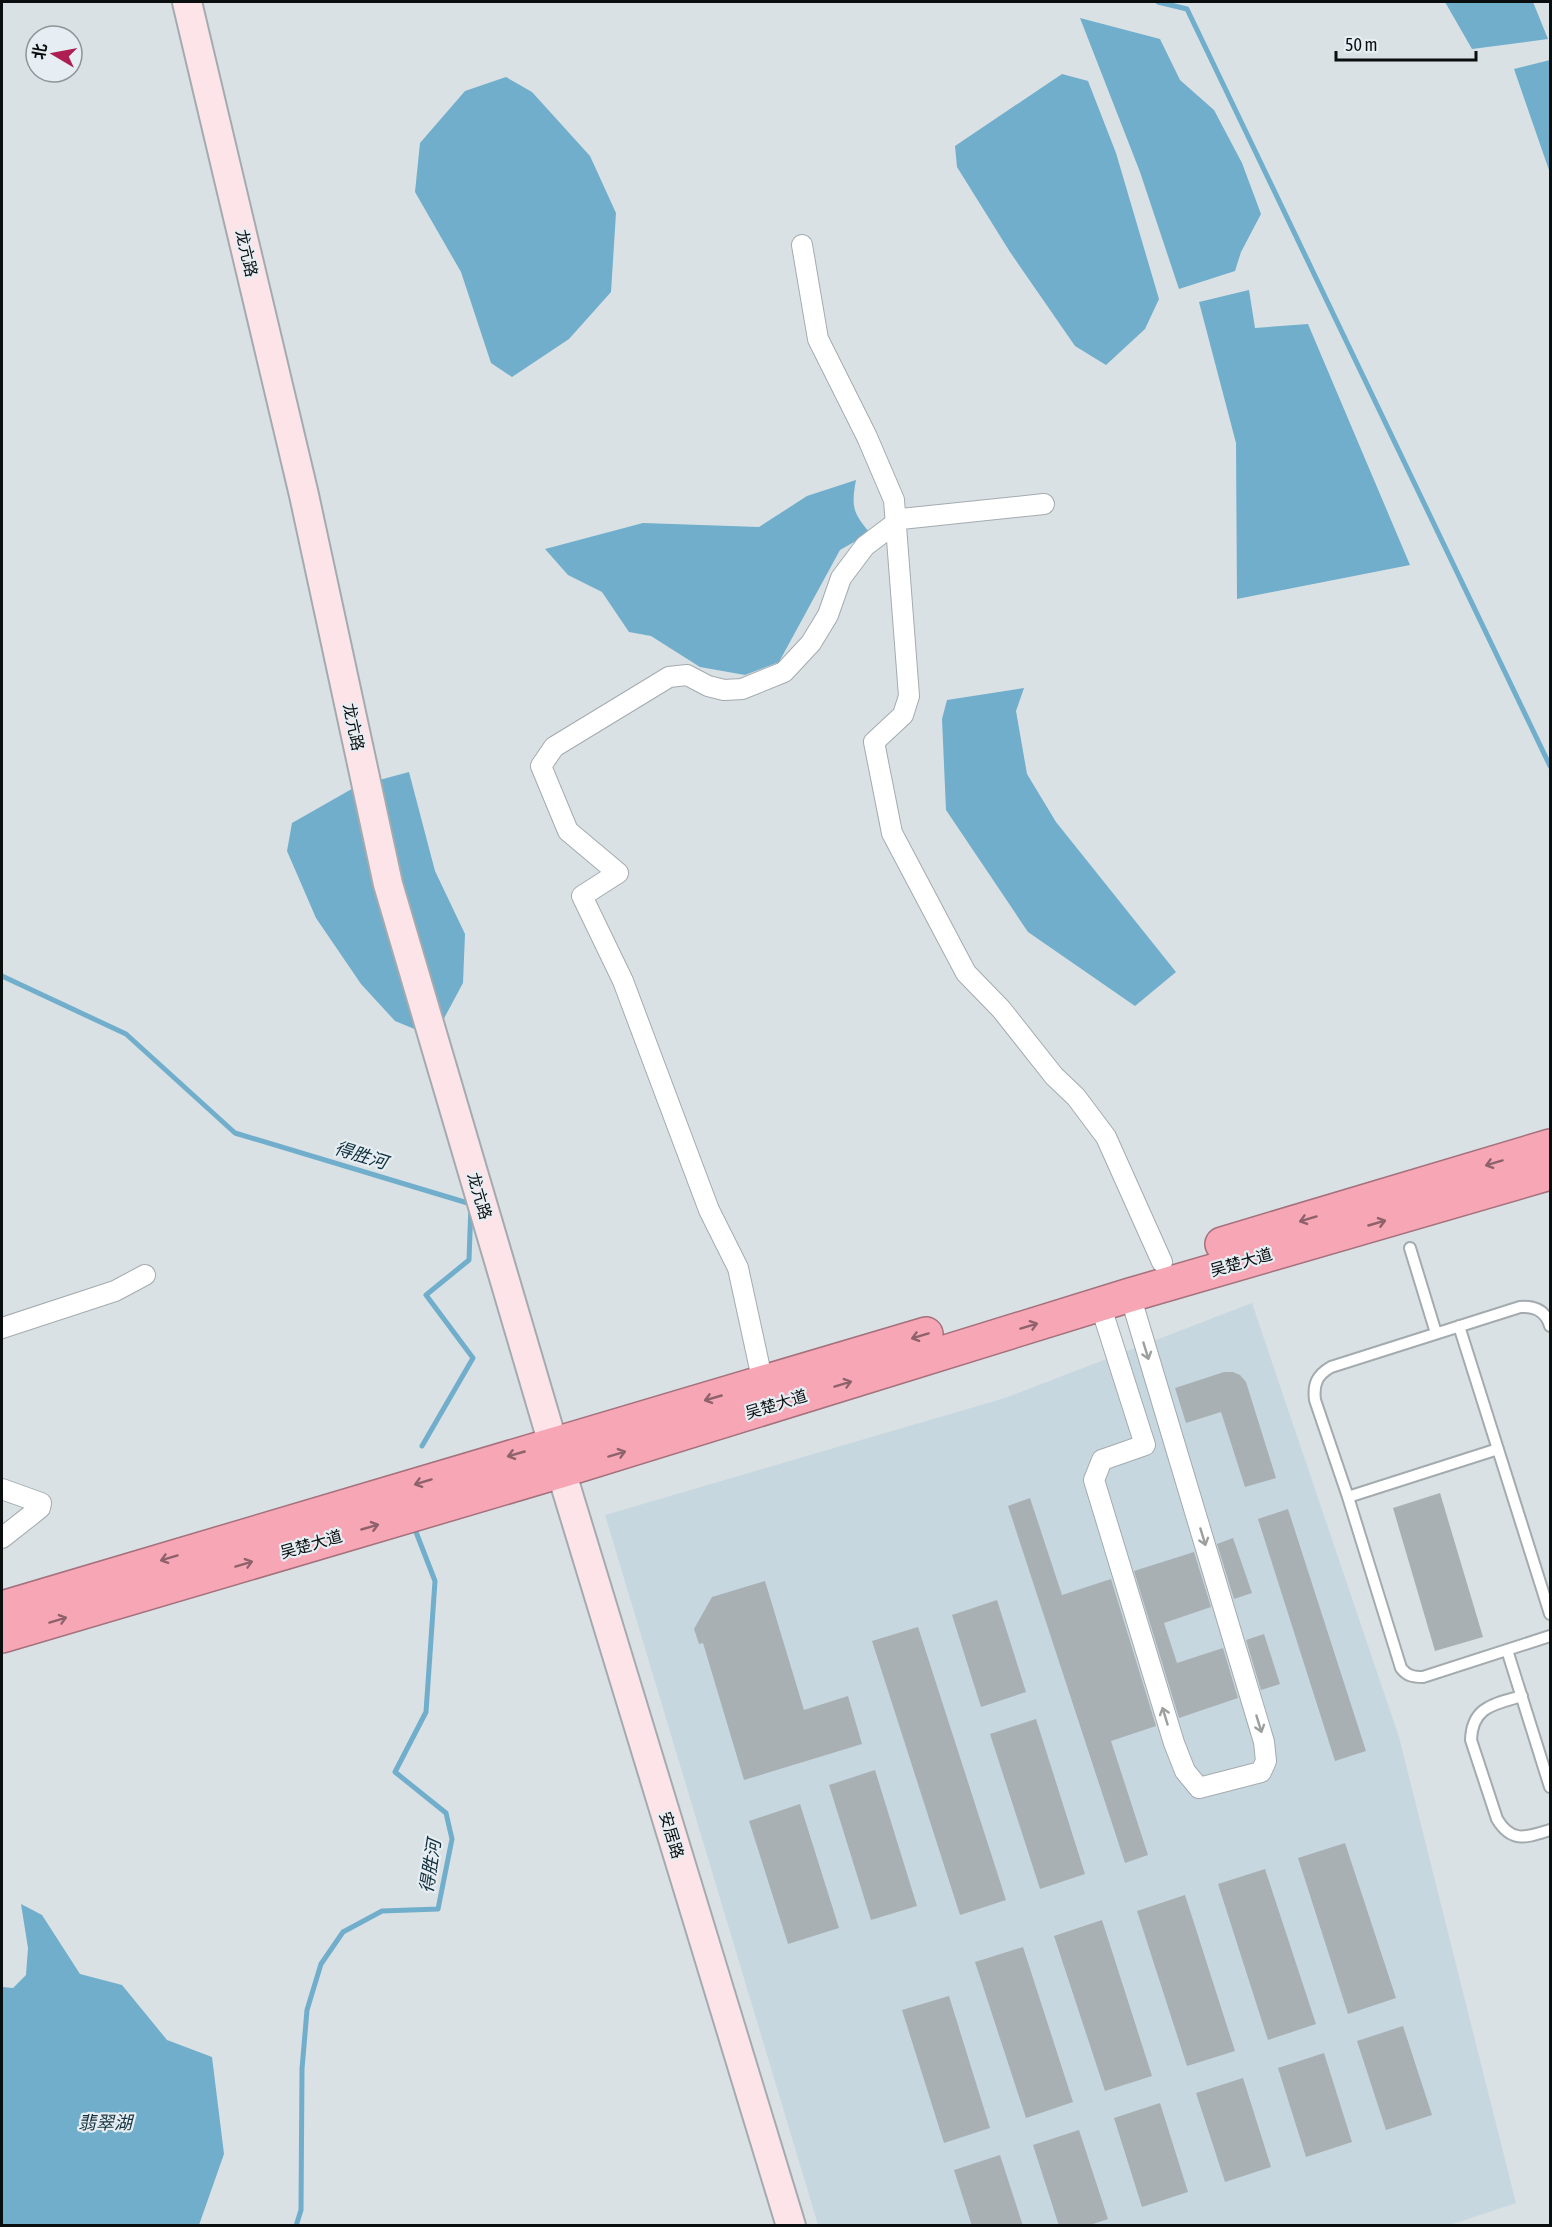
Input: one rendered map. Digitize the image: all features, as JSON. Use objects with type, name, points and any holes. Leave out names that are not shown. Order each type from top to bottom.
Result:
[{"type":"highway","name":"吴楚大道","points":[[557,1458],[763,1383],[1551,1146]]},
{"type":"highway","name":"吴楚大道","points":[[2,1608],[310,1530],[1551,1173]]},
{"type":"highway","name":"吴楚大道","points":[[2,1636],[310,1530]]},
{"type":"street","name":"龙亢路","points":[[187,2],[304,495],[388,884],[557,1458]]},
{"type":"street","points":[[801,245],[818,339],[894,500],[909,696],[903,715],[874,742],[892,833],[966,973],[1001,1009],[1054,1076],[1076,1097],[1106,1137],[1162,1262]]},
{"type":"street","points":[[763,1383],[738,1268],[709,1210],[623,981],[582,896],[618,873],[568,831],[541,766],[554,747],[669,677],[687,675],[708,686],[733,690],[742,689],[784,672],[811,643],[828,615],[841,578],[865,546],[902,519],[1044,504]]},
{"type":"street","points":[[2,1328],[115,1291],[145,1275]]},
{"type":"street","points":[[1115,1299],[1264,1742],[1266,1761],[1261,1772],[1199,1788],[1185,1771],[1174,1743],[1094,1480],[1102,1460],[1145,1445],[1115,1299]]},
{"type":"street","name":"安居路","points":[[557,1458],[790,2226]]},
{"type":"street","points":[[2,1489],[41,1503],[40,1508],[2,1538]]},
{"type":"lane","points":[[1410,1248],[1436,1333]]},
{"type":"lane","points":[[1551,1326],[1543,1312],[1528,1306],[1521,1307],[1331,1367],[1318,1377],[1314,1391],[1401,1668],[1406,1674],[1423,1677],[1551,1636]]},
{"type":"lane","points":[[1459,1326],[1551,1614]]},
{"type":"lane","points":[[1348,1497],[1498,1449]]},
{"type":"lane","points":[[1507,1650],[1551,1787]]},
{"type":"lane","points":[[1522,1696],[1492,1705],[1481,1712],[1472,1728],[1472,1740],[1497,1819],[1503,1829],[1520,1837],[1551,1830]]},
{"type":"shaded area","points":[[1252,1303],[1399,1737],[1516,2203],[1447,2226],[818,2225],[605,1515],[1005,1398]]},
{"type":"water","points":[[1445,2],[1533,2],[1548,39],[1472,49]]},
{"type":"water","points":[[1080,18],[1160,39],[1180,80],[1214,110],[1242,163],[1261,214],[1241,252],[1235,271],[1179,289],[1140,172]]},
{"type":"water","points":[[1550,60],[1550,173],[1514,69]]},
{"type":"water","points":[[1062,74],[1088,81],[1116,153],[1159,299],[1145,329],[1106,365],[1075,346],[1010,252],[957,167],[955,146]]},
{"type":"water","points":[[506,77],[532,92],[590,156],[616,213],[611,292],[569,339],[512,377],[491,363],[461,272],[415,192],[420,143],[465,91]]},
{"type":"water","points":[[1249,290],[1255,328],[1308,324],[1410,565],[1237,599],[1236,443],[1199,302]]},
{"type":"water","points":[[856,480],[855,509],[870,533],[840,550],[779,662],[745,675],[700,667],[651,636],[629,632],[602,592],[568,575],[545,549],[643,523],[759,527],[807,496]]},
{"type":"water","points":[[1024,688],[1016,711],[1027,774],[1056,822],[1176,972],[1135,1006],[1028,932],[946,810],[942,719],[947,700]]},
{"type":"water","points":[[409,772],[435,871],[465,934],[463,983],[434,1037],[395,1021],[361,984],[316,918],[287,851],[292,823],[357,786]]},
{"type":"water","name":"翡翠湖","points":[[21,1904],[42,1915],[80,1974],[122,1985],[167,2040],[212,2057],[224,2154],[199,2225],[2,2225],[2,1987],[13,1988],[26,1975],[28,1948]]},
{"type":"building","points":[[1224,1372],[1240,1375],[1246,1382],[1276,1478],[1245,1487],[1221,1412],[1186,1423],[1175,1388]]},
{"type":"building","points":[[1440,1493],[1483,1637],[1435,1651],[1393,1508]]},
{"type":"building","points":[[1030,1498],[1062,1595],[1111,1579],[1156,1726],[1111,1741],[1148,1855],[1125,1863],[1008,1506]]},
{"type":"building","points":[[1288,1509],[1366,1751],[1335,1761],[1258,1519]]},
{"type":"building","points":[[1233,1538],[1252,1593],[1234,1599],[1217,1544]]},
{"type":"building","points":[[1194,1552],[1211,1607],[1164,1623],[1177,1663],[1223,1648],[1238,1698],[1179,1718],[1134,1571]]},
{"type":"building","points":[[765,1581],[804,1710],[848,1696],[862,1744],[744,1780],[703,1643],[699,1644],[694,1629],[712,1597]]},
{"type":"building","points":[[997,1600],[1026,1692],[981,1707],[952,1615]]},
{"type":"building","points":[[918,1627],[1006,1900],[960,1915],[872,1641]]},
{"type":"building","points":[[1264,1634],[1280,1684],[1261,1690],[1246,1640]]},
{"type":"building","points":[[1036,1719],[1085,1874],[1040,1889],[990,1734]]},
{"type":"building","points":[[875,1770],[917,1906],[871,1920],[829,1785]]},
{"type":"building","points":[[800,1804],[839,1928],[788,1944],[749,1821]]},
{"type":"building","points":[[1345,1843],[1396,1998],[1348,2014],[1298,1858]]},
{"type":"building","points":[[1265,1869],[1316,2024],[1268,2040],[1218,1884]]},
{"type":"building","points":[[1185,1895],[1235,2051],[1187,2066],[1137,1911]]},
{"type":"building","points":[[1102,1920],[1152,2076],[1105,2091],[1054,1936]]},
{"type":"building","points":[[1023,1947],[1073,2102],[1026,2118],[975,1962]]},
{"type":"building","points":[[949,1996],[990,2128],[944,2143],[902,2010]]},
{"type":"building","points":[[1403,2026],[1432,2115],[1386,2130],[1357,2041]]},
{"type":"building","points":[[1324,2053],[1352,2142],[1306,2157],[1278,2068]]},
{"type":"building","points":[[1243,2078],[1271,2167],[1225,2182],[1196,2093]]},
{"type":"building","points":[[1160,2103],[1188,2192],[1142,2207],[1114,2118]]},
{"type":"building","points":[[1079,2130],[1108,2219],[1087,2226],[1059,2226],[1033,2145]]},
{"type":"building","points":[[1000,2155],[1023,2226],[972,2226],[954,2170]]},
{"type":"waterway","points":[[1158,2],[1187,9],[1550,766]]},
{"type":"waterway","name":"得胜河","points":[[2,976],[126,1034],[235,1133],[471,1204],[469,1260],[426,1295],[473,1358],[422,1446]]},
{"type":"waterway","name":"得胜河","points":[[296,2226],[301,2210],[302,2069],[307,2010],[321,1964],[343,1932],[382,1911],[438,1909],[452,1839],[446,1813],[395,1772],[426,1712],[435,1581],[416,1532]]}]
